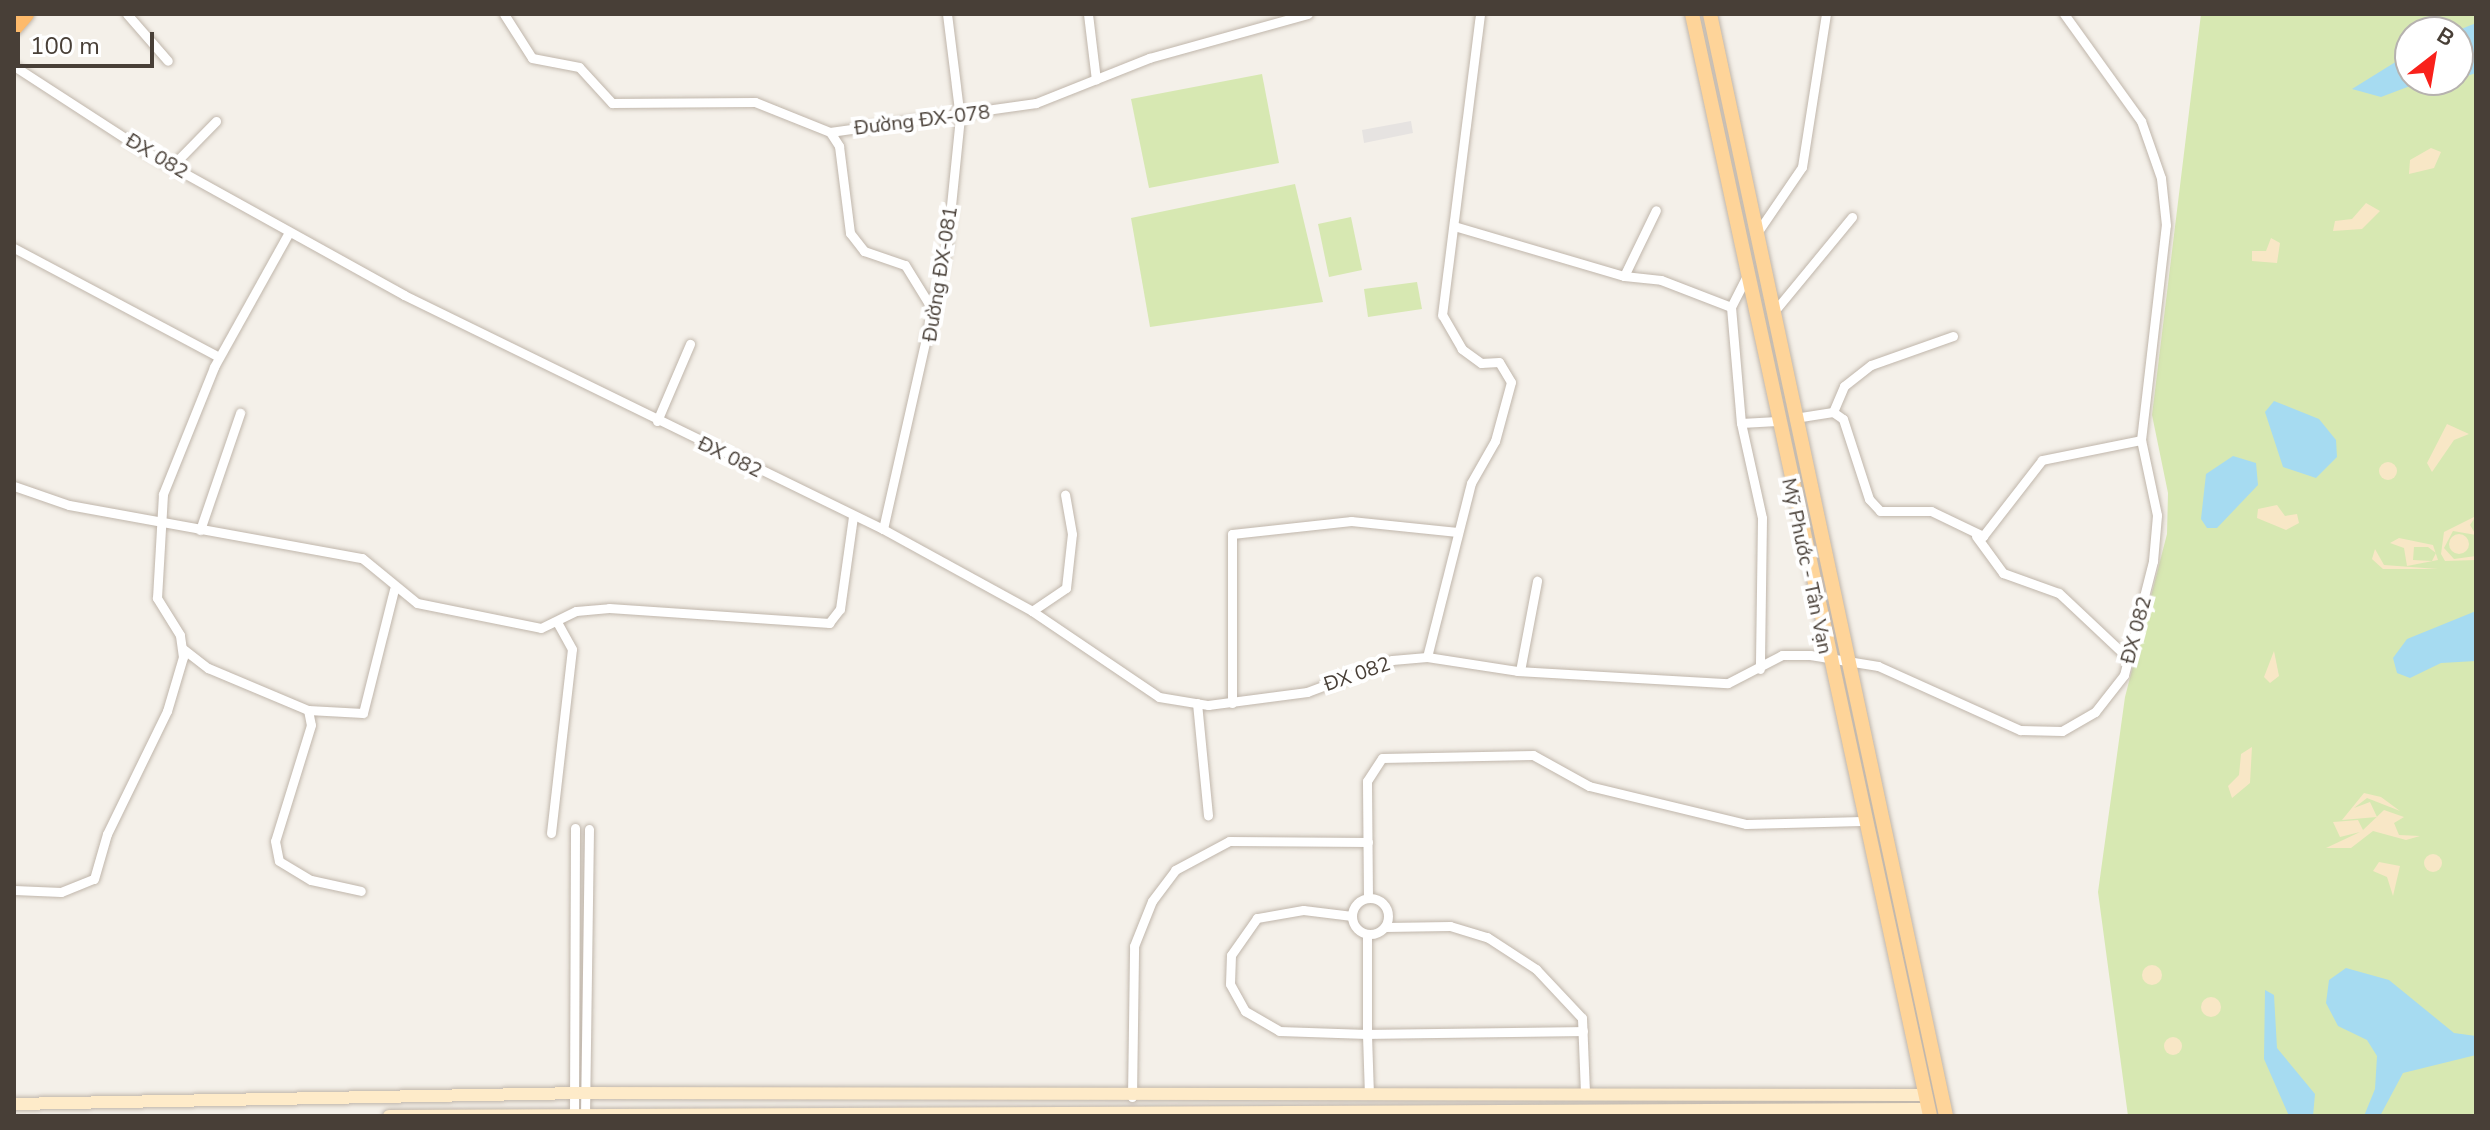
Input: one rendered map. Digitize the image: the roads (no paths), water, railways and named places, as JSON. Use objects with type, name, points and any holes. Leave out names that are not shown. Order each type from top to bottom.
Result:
[{"type":"highway","points":[[14,28],[26,14]]},
{"type":"main road","name":"Mỹ Phước - Tân Vạn","points":[[1692,14],[1862,821],[1927,1106]]},
{"type":"main road","name":"Mỹ Phước - Tân Vạn","points":[[1710,14],[1801,417],[1848,661],[1946,1116]]},
{"type":"street","points":[[127,14],[168,61]]},
{"type":"street","name":"Đường ĐX-078","points":[[504,14],[532,58],[579,67],[612,103],[755,102],[830,132],[960,118],[1036,103],[1149,58],[1308,14]]},
{"type":"street","name":"Đường ĐX-081","points":[[883,529],[934,312],[960,118],[947,14]]},
{"type":"street","points":[[1088,14],[1096,80]]},
{"type":"street","points":[[1427,657],[1457,532],[1511,382],[1499,362],[1481,363],[1443,326],[1480,14]]},
{"type":"street","points":[[1759,230],[1802,167],[1826,14]]},
{"type":"street","name":"ĐX 082","points":[[14,66],[172,166],[289,232],[657,421],[883,529],[1032,611],[1139,689],[1197,703],[1232,703],[1307,692],[1392,660],[1427,657],[1520,671],[1728,683],[1782,655],[1878,666],[2020,730],[2062,731],[2104,704],[2130,660],[2156,538],[2141,440],[2165,241],[2161,178],[2133,108],[2064,14]]},
{"type":"street","points":[[172,166],[216,121]]},
{"type":"street","points":[[830,132],[839,146],[850,233],[864,251],[905,265],[934,312]]},
{"type":"street","points":[[1624,276],[1656,210]]},
{"type":"street","points":[[1777,308],[1852,217]]},
{"type":"street","points":[[1454,226],[1624,276],[1661,280],[1731,307]]},
{"type":"street","points":[[289,232],[219,357],[163,494],[164,523],[157,598],[182,648],[208,668],[308,710],[363,713],[394,590]]},
{"type":"street","points":[[14,248],[219,357]]},
{"type":"street","points":[[1746,278],[1731,307],[1741,423],[1762,518],[1760,669]]},
{"type":"street","points":[[1833,412],[1844,386],[1871,365],[1953,336]]},
{"type":"street","points":[[657,421],[690,344]]},
{"type":"street","points":[[1801,417],[1833,412]]},
{"type":"street","points":[[1833,412],[1846,424],[1874,506],[1935,513],[1976,536],[2003,573],[2059,593],[2130,660]]},
{"type":"street","points":[[200,530],[240,413]]},
{"type":"street","points":[[1741,423],[1777,421]]},
{"type":"street","points":[[1976,536],[1992,531],[2042,460],[2141,440]]},
{"type":"street","points":[[14,486],[69,505],[362,558],[394,590],[417,603],[541,628],[576,611],[609,608],[829,623],[840,609],[853,517]]},
{"type":"street","points":[[1032,611],[1066,588],[1072,534],[1065,495]]},
{"type":"street","points":[[1232,703],[1232,534],[1351,521],[1457,532]]},
{"type":"street","points":[[1520,671],[1537,581]]},
{"type":"street","points":[[551,833],[572,649],[557,622]]},
{"type":"street","points":[[14,890],[61,892],[94,879],[107,834],[167,711],[182,648]]},
{"type":"street","points":[[1197,703],[1208,815]]},
{"type":"street","points":[[308,710],[311,725],[275,841],[279,861],[311,880],[361,891]]},
{"type":"street","points":[[1352,916],[1368,898],[1370,770],[1393,757],[1533,755],[1589,786],[1746,824],[1862,821]]},
{"type":"street","points":[[575,828],[580,1114]]},
{"type":"street","points":[[579,1093],[589,829]]},
{"type":"street","points":[[1132,1097],[1134,946],[1152,901],[1175,870],[1229,841],[1368,842]]},
{"type":"street","points":[[1368,898],[1385,907],[1385,927]]},
{"type":"street","points":[[1369,1101],[1367,1034],[1367,934],[1352,916],[1303,910],[1257,918],[1236,941],[1230,984],[1264,1027],[1367,1034],[1583,1031]]},
{"type":"street","points":[[1367,934],[1385,927],[1450,926],[1487,937],[1562,992],[1582,1018],[1585,1094]]},
{"type":"street","points":[[14,1104],[103,1110],[579,1093],[1668,1101],[1927,1106]]},
{"type":"street","points":[[389,1116],[653,1110],[947,1113],[1585,1094],[1898,1112],[1927,1106]]},
{"type":"street","points":[[653,1110],[680,1116]]},
{"type":"street","points":[[735,1110],[755,1116]]},
{"type":"water","points":[[2476,23],[2474,74],[2474,24]]},
{"type":"water","points":[[2394,63],[2394,92],[2381,97],[2352,89]]},
{"type":"water","points":[[2274,401],[2319,419],[2336,440],[2337,457],[2316,478],[2283,467],[2265,412]]},
{"type":"water","points":[[2233,456],[2256,463],[2258,485],[2217,528],[2207,528],[2201,519],[2206,474]]},
{"type":"water","points":[[2476,611],[2476,661],[2441,663],[2410,678],[2397,673],[2393,658],[2407,639]]},
{"type":"water","points":[[2346,968],[2389,980],[2454,1033],[2476,1036],[2476,1055],[2403,1073],[2380,1116],[2364,1116],[2375,1089],[2377,1056],[2367,1040],[2338,1026],[2326,1003],[2329,980]]},
{"type":"water","points":[[2265,990],[2274,995],[2277,1048],[2315,1094],[2313,1116],[2289,1116],[2264,1059]]}]
